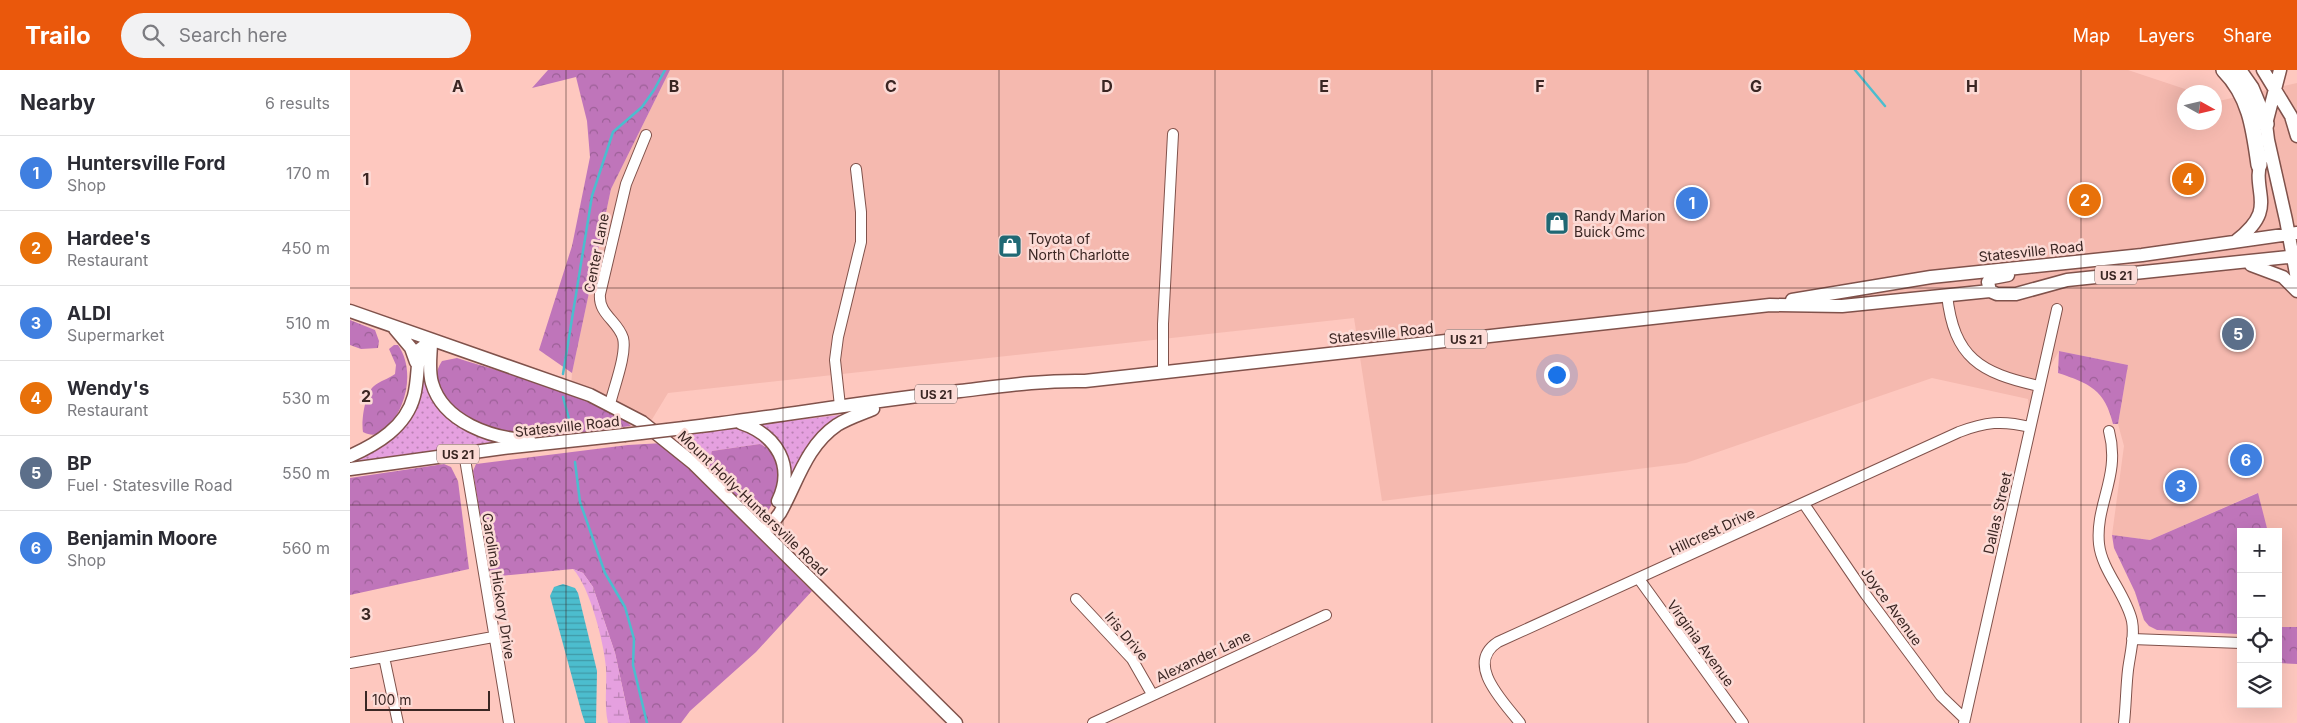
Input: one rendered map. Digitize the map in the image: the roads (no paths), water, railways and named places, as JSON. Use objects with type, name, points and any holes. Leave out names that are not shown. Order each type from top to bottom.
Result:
[{"type":"highway","points":[[2224,70],[2238,86],[2245,99],[2254,130],[2259,165]]},
{"type":"highway","points":[[2238,70],[2251,88],[2266,124]]},
{"type":"main road","points":[[2263,70],[2291,116],[2297,136]]},
{"type":"main road","points":[[2280,70],[2266,124],[2268,140],[2293,234],[2297,279]]},
{"type":"main road","points":[[2235,242],[2251,229],[2258,219],[2262,198],[2259,165],[2268,140]]},
{"type":"main road","name":"Statesville Road","points":[[787,416],[808,410],[1057,380],[1085,381],[1163,373],[1770,305],[1825,293],[1931,277],[2142,255],[2293,234]]},
{"type":"main road","name":"Statesville Road","points":[[1770,305],[1842,306],[1990,291],[1998,294],[2016,294],[2067,280],[2246,263],[2295,256]]},
{"type":"main road","points":[[2246,263],[2283,277],[2297,291]]},
{"type":"main road","points":[[1990,291],[1988,282],[1992,278],[2019,275],[2022,273],[2024,266]]},
{"type":"main road","name":"Mount Holly-Huntersville Road","points":[[350,311],[571,388],[610,404],[642,422],[674,446],[956,723]]},
{"type":"main road","points":[[393,327],[412,348],[417,367]]},
{"type":"main road","points":[[350,456],[375,443],[401,421],[414,397],[420,349],[431,340]]},
{"type":"main road","points":[[431,340],[430,367],[432,382],[439,398],[453,414],[475,427],[497,436],[522,440],[566,441]]},
{"type":"main road","name":"Statesville Road","points":[[350,469],[566,441],[1058,388],[1085,381]]},
{"type":"main road","points":[[762,531],[780,513],[810,453],[822,438],[837,425],[873,409]]},
{"type":"main road","points":[[736,422],[755,428],[767,437],[776,448],[784,468],[784,482],[781,495],[762,531]]},
{"type":"street","points":[[1163,373],[1162,324],[1173,134]]},
{"type":"street","name":"Center Lane","points":[[610,404],[624,342],[620,331],[602,309],[600,294],[626,184],[646,135]]},
{"type":"street","points":[[840,406],[835,360],[838,337],[861,242],[861,212],[856,169]]},
{"type":"street","points":[[1947,295],[1951,322],[1958,340],[1968,355],[1982,367],[1997,375],[2039,386]]},
{"type":"street","name":"Dallas Street","points":[[1964,721],[2057,309]]},
{"type":"street","name":"Hillcrest Drive","points":[[1520,723],[1485,675],[1484,659],[1491,646],[1980,424],[2001,422],[2030,427]]},
{"type":"street","points":[[2109,432],[2114,454],[2099,544],[2103,558],[2132,620],[2124,723]]},
{"type":"street","name":"Carolina Hickory Drive","points":[[464,453],[509,723]]},
{"type":"street","name":"Joyce Avenue","points":[[1804,504],[1866,595],[1941,696],[1964,721]]},
{"type":"street","name":"Virginia Avenue","points":[[1639,579],[1743,723]]},
{"type":"street","name":"Iris Drive","points":[[1076,598],[1132,659],[1152,694]]},
{"type":"street","name":"Alexander Lane","points":[[1093,723],[1326,615]]},
{"type":"street","points":[[350,663],[493,636]]},
{"type":"street","points":[[2132,639],[2237,644]]},
{"type":"street","points":[[384,657],[398,723]]},
{"type":"water","points":[[563,584],[575,588],[578,593],[597,671],[596,723],[585,723],[550,596],[554,587]]},
{"type":"waterway","points":[[563,374],[592,196],[613,132],[642,107],[665,70]]},
{"type":"waterway","points":[[1855,70],[1885,106]]},
{"type":"waterway","points":[[563,397],[571,426]]},
{"type":"waterway","points":[[575,462],[580,502],[605,573],[625,607],[634,639],[633,665],[647,723]]},
{"type":"place","name":"Wendy's","points":[[2188,179]]},
{"type":"place","name":"Hardee's","points":[[2085,200]]},
{"type":"place","name":"Huntersville Ford","points":[[1692,203]]},
{"type":"place","name":"Randy Marion Buick Gmc","points":[[1557,223]]},
{"type":"place","name":"Toyota of North Charlotte","points":[[1010,246]]},
{"type":"place","name":"BP","points":[[2238,334]]},
{"type":"place","name":"Benjamin Moore","points":[[2246,460]]},
{"type":"place","name":"ALDI","points":[[2181,486]]}]
